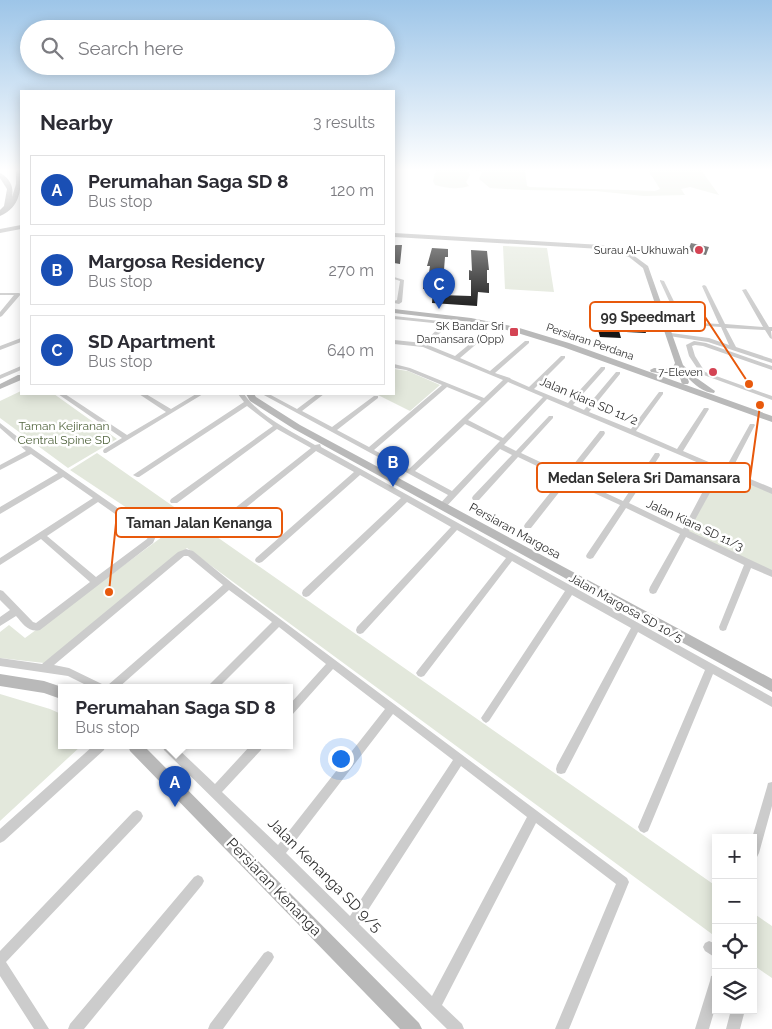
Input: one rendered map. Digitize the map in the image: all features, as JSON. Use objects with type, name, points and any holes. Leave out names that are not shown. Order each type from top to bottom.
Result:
[{"type":"street","points":[[0,231],[20,227]]},
{"type":"street","points":[[395,235],[610,248],[631,256],[646,266],[671,335],[684,384]]},
{"type":"street","points":[[395,278],[402,279],[396,306]]},
{"type":"street","points":[[662,280],[682,323],[769,329]]},
{"type":"street","points":[[704,286],[733,347]]},
{"type":"street","points":[[744,290],[769,329],[772,337]]},
{"type":"street","points":[[0,294],[20,294]]},
{"type":"street","points":[[0,315],[20,294]]},
{"type":"street","name":"Persiaran Perdana","points":[[396,306],[473,316],[516,324],[654,370],[684,384],[711,391],[772,412]]},
{"type":"street","name":"Persiaran Perdana","points":[[396,306],[471,320],[550,339],[684,384],[772,419]]},
{"type":"street","points":[[660,306],[675,307]]},
{"type":"street","points":[[395,317],[447,323],[424,345]]},
{"type":"street","points":[[456,358],[485,334]]},
{"type":"street","points":[[671,335],[700,338],[733,347],[772,362]]},
{"type":"street","points":[[0,348],[20,340]]},
{"type":"street","name":"Jalan Kiara SD 11/2","points":[[395,342],[424,345],[772,491]]},
{"type":"street","points":[[491,373],[527,342]]},
{"type":"street","points":[[772,368],[704,344],[694,343],[689,345],[692,356],[703,373],[772,398]]},
{"type":"street","points":[[530,389],[563,357]]},
{"type":"street","points":[[654,370],[675,371],[679,362]]},
{"type":"street","points":[[679,362],[689,376],[711,391]]},
{"type":"street","points":[[395,366],[408,369],[485,401]]},
{"type":"street","points":[[0,378],[20,368]]},
{"type":"street","points":[[569,405],[603,368]]},
{"type":"street","points":[[585,412],[618,373]]},
{"type":"street","points":[[0,387],[20,377]]},
{"type":"street","points":[[410,472],[508,380]]},
{"type":"street","points":[[0,394],[20,384]]},
{"type":"street","points":[[369,450],[446,385]]},
{"type":"street","points":[[632,432],[661,393]]},
{"type":"street","points":[[62,395],[126,438]]},
{"type":"street","points":[[144,395],[170,411]]},
{"type":"street","points":[[106,451],[198,395]]},
{"type":"street","points":[[298,411],[320,395]]},
{"type":"street","points":[[442,506],[547,396]]},
{"type":"street","points":[[137,475],[255,397],[298,411],[452,495]]},
{"type":"street","name":"Jalan Margosa SD 10/5","points":[[255,397],[277,426],[320,445],[359,472],[772,702]]},
{"type":"street","name":"Persiaran Margosa","points":[[255,397],[320,445],[442,506],[772,686]]},
{"type":"street","points":[[332,430],[376,397]]},
{"type":"street","points":[[679,452],[706,409]]},
{"type":"street","points":[[476,498],[551,418]]},
{"type":"street","name":"Jalan Kiara SD 11/3","points":[[464,421],[517,454],[772,574]]},
{"type":"street","points":[[0,425],[62,474],[151,534],[151,538],[37,626],[31,626],[0,594]]},
{"type":"street","points":[[728,472],[752,425]]},
{"type":"street","points":[[174,501],[277,426]]},
{"type":"street","points":[[528,526],[602,433]]},
{"type":"street","points":[[214,529],[320,445]]},
{"type":"street","points":[[0,468],[31,451]]},
{"type":"street","points":[[590,556],[657,455]]},
{"type":"street","points":[[259,560],[359,472]]},
{"type":"street","points":[[0,511],[62,474]]},
{"type":"street","points":[[653,590],[713,480]]},
{"type":"street","points":[[0,562],[99,498]]},
{"type":"street","points":[[306,593],[406,498]]},
{"type":"street","points":[[360,630],[456,526]]},
{"type":"street","points":[[42,535],[96,582]]},
{"type":"street","points":[[44,668],[181,554],[186,552],[190,554],[228,585],[623,882],[562,1029]]},
{"type":"street","points":[[421,673],[511,557]]},
{"type":"street","points":[[723,627],[749,563]]},
{"type":"street","points":[[117,684],[228,585]]},
{"type":"street","points":[[486,718],[570,590]]},
{"type":"street","points":[[0,622],[16,611]]},
{"type":"street","points":[[216,684],[278,622]]},
{"type":"street","points":[[561,770],[636,626]]},
{"type":"street","points":[[0,662],[69,672],[93,684]]},
{"type":"street","points":[[293,708],[333,664]]},
{"type":"street","points":[[644,827],[711,668]]},
{"type":"street","points":[[0,680],[44,687],[58,693]]},
{"type":"street","points":[[279,853],[392,708]]},
{"type":"street","points":[[0,837],[97,749]]},
{"type":"street","name":"Persiaran Kenanga","points":[[138,749],[413,1029]]},
{"type":"street","name":"Jalan Kenanga SD 9/5","points":[[171,749],[457,1029]]},
{"type":"street","points":[[216,791],[254,749]]},
{"type":"street","points":[[351,925],[460,759]]},
{"type":"street","points":[[757,839],[772,787]]},
{"type":"street","points":[[434,1006],[534,815]]},
{"type":"street","points":[[0,960],[137,816]]},
{"type":"street","points":[[74,1029],[198,881]]},
{"type":"street","points":[[215,1029],[268,957]]},
{"type":"street","points":[[0,964],[42,1029]]},
{"type":"street","points":[[702,1029],[712,995]]},
{"type":"street","points":[[733,1029],[737,1014]]},
{"type":"green space","points":[[503,246],[547,248],[554,292],[505,289]]},
{"type":"green space","points":[[395,369],[408,371],[440,385],[410,411],[378,395],[395,395]]},
{"type":"green space","name":"Taman Kejiranan Central Spine SD","points":[[20,391],[20,395],[55,395],[117,439],[68,468],[0,418],[0,401]]},
{"type":"green space","points":[[97,453],[712,883],[712,934],[187,548],[44,663],[0,658],[0,632],[9,625],[25,638],[166,534],[70,470]]},
{"type":"green space","points":[[721,471],[772,492],[772,572],[688,532]]},
{"type":"green space","points":[[0,694],[58,713],[58,749],[78,749],[0,821]]},
{"type":"green space","points":[[757,916],[772,926],[772,978],[757,968]]},
{"type":"building","name":"Surau Al-Ukhuwah","points":[[691,243],[709,247],[706,255],[692,252],[689,248]]},
{"type":"building","points":[[402,245],[400,264],[395,263],[395,246]]},
{"type":"building","points":[[432,248],[448,249],[448,257],[445,257],[445,279],[442,279],[440,295],[471,296],[469,270],[472,271],[471,250],[487,251],[489,270],[487,270],[487,283],[489,283],[489,293],[478,292],[477,306],[432,303],[433,290],[423,289],[424,279],[428,279],[430,266],[427,266]]},
{"type":"building","points":[[629,305],[638,307],[646,333],[626,332],[622,317],[595,315],[593,306],[630,307]]},
{"type":"building","points":[[597,326],[618,327],[621,338],[600,337]]},
{"type":"place","name":"Surau Al-Ukhuwah","points":[[699,250]]},
{"type":"place","name":"SD Apartment","points":[[439,309]]},
{"type":"place","name":"SK Bandar Sri Damansara (Opp)","points":[[514,332]]},
{"type":"place","name":"7-Eleven","points":[[713,372]]},
{"type":"place","name":"99 Speedmart","points":[[749,384]]},
{"type":"place","name":"Medan Selera Sri Damansara","points":[[760,405]]},
{"type":"place","name":"Margosa Residency","points":[[393,487]]},
{"type":"place","name":"Taman Jalan Kenanga","points":[[109,592]]},
{"type":"place","name":"Perumahan Saga SD 8","points":[[175,807]]}]
